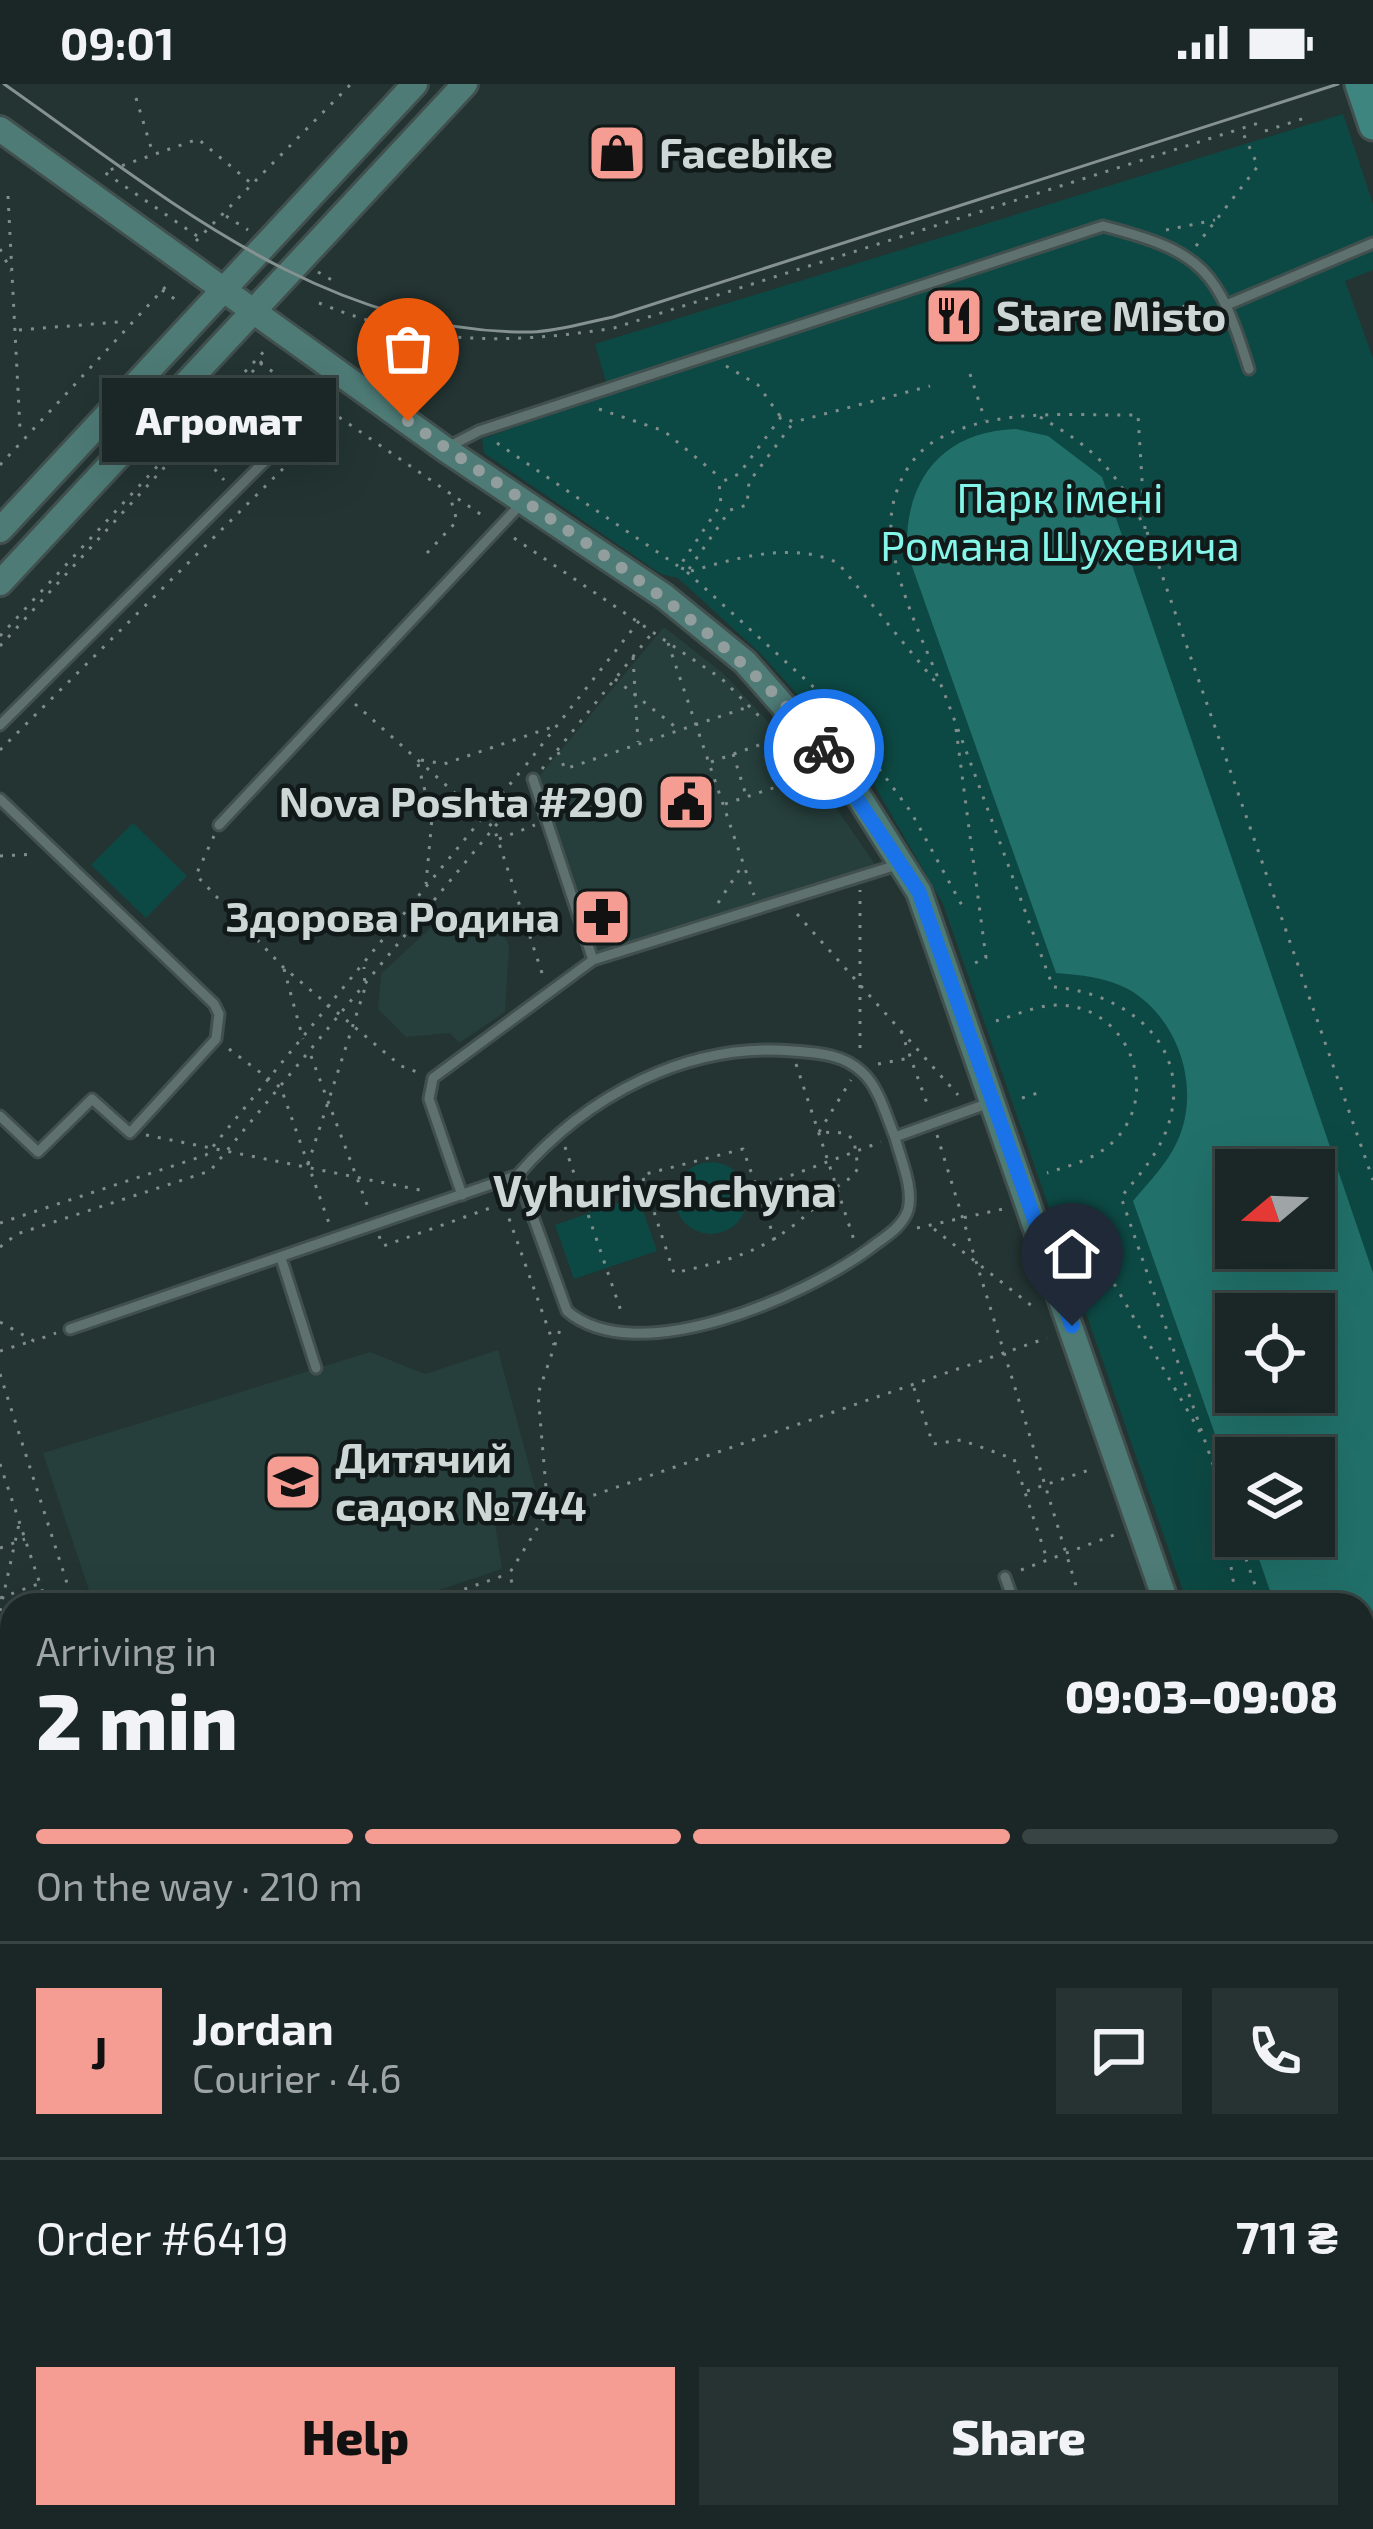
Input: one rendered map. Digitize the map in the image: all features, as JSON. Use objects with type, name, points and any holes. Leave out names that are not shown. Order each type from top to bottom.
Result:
[{"type":"main road","points":[[1359,84],[1373,126]]},
{"type":"street","points":[[0,530],[415,84]]},
{"type":"street","points":[[0,583],[252,307],[465,84]]},
{"type":"street","points":[[0,129],[446,448],[664,596],[745,662],[847,778],[919,892],[996,1101],[1163,1593]]},
{"type":"lane","points":[[446,448],[479,431],[1103,226],[1140,235],[1188,256],[1228,304],[1249,369]]},
{"type":"lane","points":[[1228,304],[1373,243]]},
{"type":"lane","points":[[0,725],[272,454]]},
{"type":"lane","points":[[219,825],[524,500]]},
{"type":"lane","points":[[533,779],[593,960]]},
{"type":"lane","points":[[0,799],[214,1004],[216,1039],[130,1133],[92,1099],[38,1152],[0,1116]]},
{"type":"lane","points":[[459,1196],[429,1099],[433,1078],[593,960],[902,863]]},
{"type":"lane","points":[[70,1329],[518,1175],[560,1134],[641,1078],[700,1057],[825,1053],[858,1068],[871,1081],[895,1137],[909,1194],[908,1212],[897,1228],[859,1256],[802,1290],[710,1324],[644,1333],[585,1327],[567,1311],[518,1175]]},
{"type":"lane","points":[[895,1137],[996,1101]]},
{"type":"lane","points":[[281,1258],[316,1368]]},
{"type":"lane","points":[[1005,1577],[1011,1593]]},
{"type":"path","points":[[253,184],[198,139],[104,172],[197,240],[253,184],[351,84]]},
{"type":"path","points":[[136,98],[153,154]]},
{"type":"path","points":[[1265,131],[1308,117]]},
{"type":"path","points":[[320,303],[355,318],[450,340],[528,342],[614,328],[1264,122]]},
{"type":"path","points":[[1188,256],[1258,166],[1242,129]]},
{"type":"path","points":[[8,196],[20,429]]},
{"type":"path","points":[[1140,235],[1216,219]]},
{"type":"path","points":[[0,249],[12,272]]},
{"type":"path","points":[[0,466],[157,296]]},
{"type":"path","points":[[1137,321],[1205,300]]},
{"type":"path","points":[[15,330],[118,322]]},
{"type":"path","points":[[0,636],[264,356],[0,646]]},
{"type":"path","points":[[707,356],[758,386],[781,417],[794,422],[930,386]]},
{"type":"path","points":[[260,364],[722,679],[761,718]]},
{"type":"path","points":[[970,374],[986,422]]},
{"type":"path","points":[[590,404],[664,431],[722,479]]},
{"type":"path","points":[[0,750],[339,414]]},
{"type":"path","points":[[1145,529],[1138,415],[1038,416],[986,422],[938,439],[902,477],[892,506],[890,534],[1053,988],[1088,990],[1122,1003],[1157,1038],[1169,1062],[1171,1117],[1150,1163],[1121,1197],[1215,1473]]},
{"type":"path","points":[[1038,416],[1090,446],[1116,474],[1145,529],[1373,1180]]},
{"type":"path","points":[[722,479],[739,474],[781,417]]},
{"type":"path","points":[[687,572],[730,510],[747,505],[749,482],[794,422]]},
{"type":"path","points":[[479,431],[687,572],[830,702],[911,812],[965,911]]},
{"type":"path","points":[[190,440],[246,506]]},
{"type":"path","points":[[679,567],[721,504],[716,493],[722,479]]},
{"type":"path","points":[[427,553],[458,521],[449,492]]},
{"type":"path","points":[[687,572],[778,553],[826,557],[838,563],[944,691]]},
{"type":"path","points":[[0,1223],[206,1154],[639,622]]},
{"type":"path","points":[[0,1247],[17,1234],[210,1171],[344,1016],[652,632]]},
{"type":"path","points":[[668,643],[758,908]]},
{"type":"path","points":[[633,657],[639,744]]},
{"type":"path","points":[[615,678],[679,730]]},
{"type":"path","points":[[343,693],[494,828],[549,992]]},
{"type":"path","points":[[557,749],[565,769],[750,706]]},
{"type":"path","points":[[955,721],[986,958],[975,963]]},
{"type":"path","points":[[417,759],[444,764],[559,725]]},
{"type":"path","points":[[709,763],[779,738]]},
{"type":"path","points":[[733,754],[746,797]]},
{"type":"path","points":[[417,759],[432,818],[425,886]]},
{"type":"path","points":[[723,805],[809,776]]},
{"type":"path","points":[[497,840],[547,821]]},
{"type":"path","points":[[219,825],[196,875],[283,967],[401,1066],[433,1078]]},
{"type":"path","points":[[0,856],[56,853]]},
{"type":"path","points":[[703,926],[743,864]]},
{"type":"path","points":[[819,1132],[858,1068],[864,989],[859,877]]},
{"type":"path","points":[[784,900],[967,1106]]},
{"type":"path","points":[[308,1166],[365,988],[364,962]]},
{"type":"path","points":[[283,967],[303,1039]]},
{"type":"path","points":[[996,1021],[1048,1006],[1079,1008],[1118,1032],[1134,1059],[1135,1107],[1117,1138],[1086,1160],[1048,1173]]},
{"type":"path","points":[[901,1031],[934,1123],[1078,1593]]},
{"type":"path","points":[[216,1039],[281,1088],[335,1239]]},
{"type":"path","points":[[792,1051],[859,1256]]},
{"type":"path","points":[[310,1055],[383,1246],[525,1195]]},
{"type":"path","points":[[858,1068],[911,1058]]},
{"type":"path","points":[[1022,1098],[1044,1090]]},
{"type":"path","points":[[775,1240],[743,1149],[642,1175],[674,1273],[748,1257],[775,1240],[836,1186],[852,1179],[858,1168],[858,1150],[845,1133],[819,1132]]},
{"type":"path","points":[[130,1133],[214,1145],[459,1196]]},
{"type":"path","points":[[560,1134],[627,1327]]},
{"type":"path","points":[[757,1188],[895,1137]]},
{"type":"path","points":[[497,1183],[554,1347]]},
{"type":"path","points":[[897,1228],[934,1229],[1003,1209]]},
{"type":"path","points":[[934,1229],[1037,1310]]},
{"type":"path","points":[[1070,1242],[1087,1237],[1205,1441]]},
{"type":"path","points":[[453,1593],[509,1574],[548,1511],[538,1394],[567,1311]]},
{"type":"path","points":[[0,1322],[34,1341]]},
{"type":"path","points":[[0,1352],[70,1329]]},
{"type":"path","points":[[548,1511],[1047,1338]]},
{"type":"path","points":[[0,1374],[70,1593]]},
{"type":"path","points":[[913,1384],[932,1444],[961,1440],[994,1448],[1014,1459],[1047,1559]]},
{"type":"path","points":[[0,1464],[43,1593]]},
{"type":"path","points":[[1025,1492],[1092,1469]]},
{"type":"path","points":[[3,1593],[20,1523]]},
{"type":"path","points":[[1005,1577],[1114,1535]]},
{"type":"path","points":[[0,1548],[25,1539]]},
{"type":"path","points":[[1229,1557],[1235,1593]]},
{"type":"path","points":[[1245,1557],[1258,1593]]},
{"type":"path","points":[[509,1574],[516,1593]]},
{"type":"path","points":[[13,1593],[40,1583]]},
{"type":"shaded area","points":[[1016,429],[1048,436],[1102,477],[1331,1149],[1215,1149],[1215,1269],[1335,1269],[1335,1161],[1373,1273],[1373,1593],[1271,1593],[1258,1557],[1335,1557],[1335,1437],[1216,1437],[1133,1201],[1168,1158],[1184,1121],[1186,1078],[1181,1056],[1161,1018],[1128,989],[1102,979],[1056,973],[907,552],[912,503],[933,464],[949,450],[990,432]]},
{"type":"shaded area","points":[[664,627],[724,674],[801,757],[877,867],[595,958],[536,780]]},
{"type":"shaded area","points":[[471,913],[496,922],[509,945],[505,1012],[459,1043],[450,1033],[406,1037],[378,1009],[381,974],[438,921]]},
{"type":"shaded area","name":"Дитячий садок №744","points":[[498,1350],[541,1510],[495,1523],[502,1569],[430,1593],[90,1593],[43,1453],[370,1352],[425,1374]]},
{"type":"green space","name":"Парк імені Романа Шухевича","points":[[1343,114],[1373,204],[1373,270],[1345,281],[1373,358],[1373,1593],[1184,1593],[943,904],[865,769],[760,653],[678,578],[661,574],[484,453],[482,439],[609,392],[595,344]]},
{"type":"green space","points":[[133,823],[187,876],[146,918],[91,865]]},
{"type":"green space","points":[[711,1162],[736,1173],[747,1198],[736,1223],[711,1234],[686,1223],[675,1198],[686,1173]]},
{"type":"green space","points":[[638,1196],[657,1251],[574,1279],[555,1225]]},
{"type":"tram line","points":[[4,84],[187,212],[317,284],[385,310],[457,327],[532,332],[613,317],[1338,84]]},
{"type":"way so far","points":[[408,421],[664,596],[745,662],[824,749]]},
{"type":"place","name":"Facebike","points":[[617,153]]},
{"type":"place","name":"Stare Misto","points":[[954,316]]},
{"type":"place","name":"Агромат","points":[[408,421]]},
{"type":"place","name":"Nova Poshta #290","points":[[686,802]]},
{"type":"place","name":"Здорова Родина","points":[[602,917]]},
{"type":"place","name":"Дитячий садок №744","points":[[293,1482]]},
{"type":"district","name":"Vyhurivshchyna","points":[[665,1191]]},
{"type":"route","points":[[824,749],[919,892],[1072,1326]]}]
